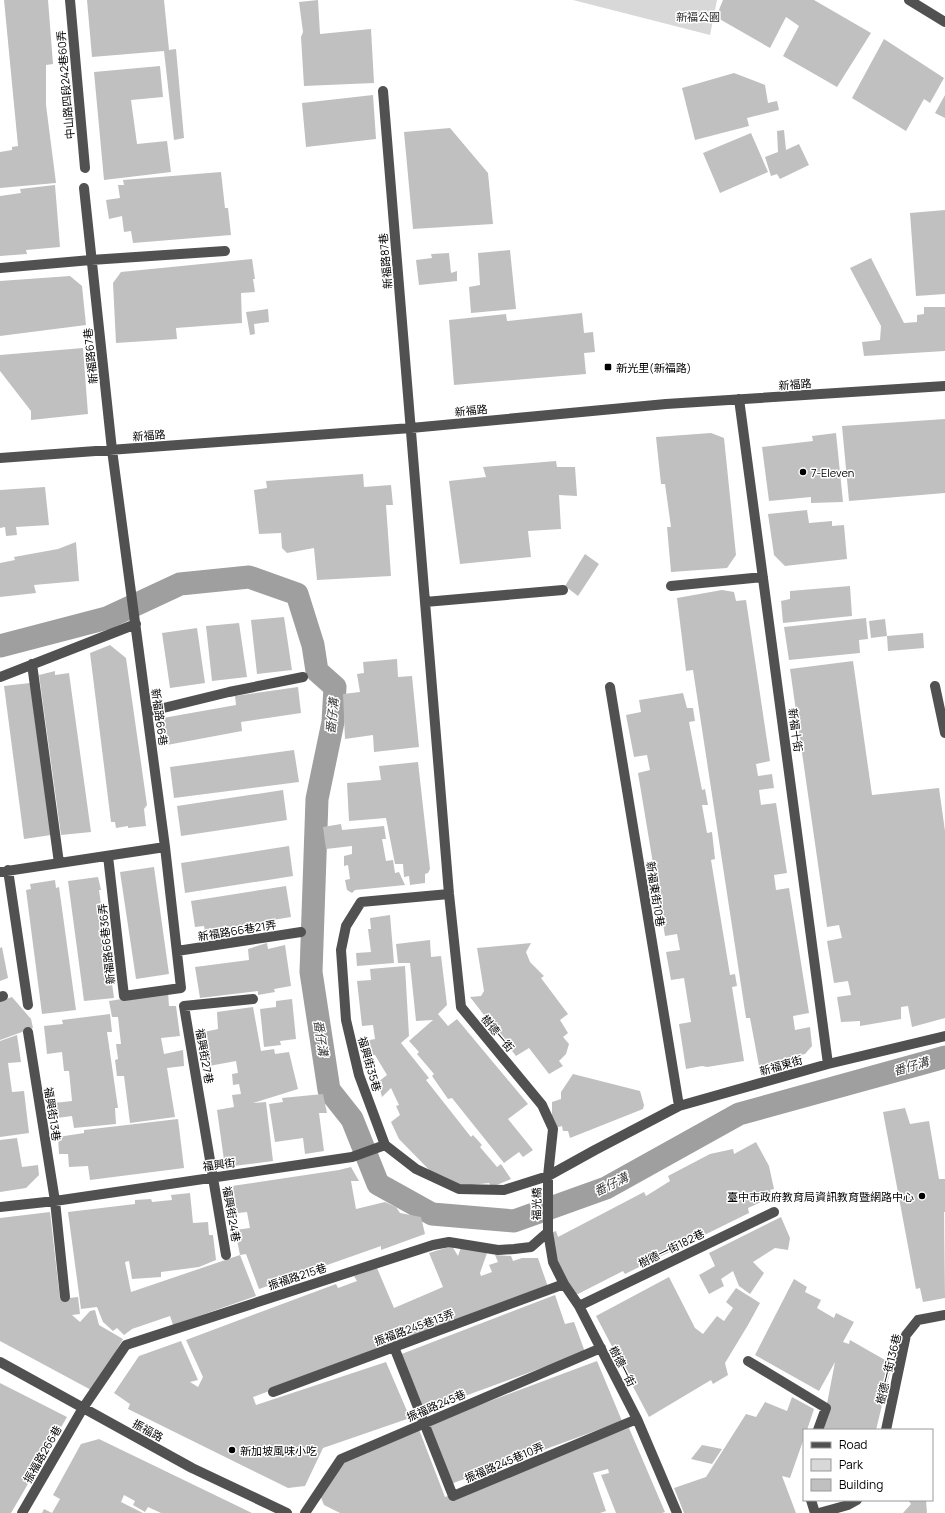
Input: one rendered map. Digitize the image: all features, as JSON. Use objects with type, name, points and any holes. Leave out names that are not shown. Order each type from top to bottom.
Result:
[{"type":"street","name":"中山路四段242巷60弄","points":[[70,0],[85,168]]},
{"type":"street","points":[[909,0],[945,22]]},
{"type":"street","name":"新福路87巷","points":[[383,91],[425,602]]},
{"type":"street","name":"新福路67巷","points":[[84,188],[112,450]]},
{"type":"street","points":[[0,268],[225,251]]},
{"type":"street","name":"新福路","points":[[0,458],[411,428],[666,404],[945,386]]},
{"type":"street","name":"新福十街","points":[[739,399],[828,1064]]},
{"type":"street","name":"新福路66巷","points":[[112,450],[165,847],[181,988]]},
{"type":"street","points":[[671,586],[763,577]]},
{"type":"street","points":[[425,602],[563,590]]},
{"type":"street","name":"樹德一街","points":[[425,602],[449,894],[461,1007],[542,1105],[553,1129],[548,1177]]},
{"type":"street","points":[[0,677],[136,624]]},
{"type":"street","points":[[32,664],[59,863]]},
{"type":"street","points":[[147,712],[228,692],[303,677]]},
{"type":"street","points":[[935,686],[945,733]]},
{"type":"street","name":"新福東街10巷","points":[[610,687],[679,1106]]},
{"type":"street","points":[[28,1005],[4,871],[165,847]]},
{"type":"street","name":"新福路66巷36弄","points":[[108,856],[124,996],[181,988]]},
{"type":"street","name":"福興街35巷","points":[[385,1145],[358,1075],[346,1020],[341,950],[346,926],[361,902],[449,894]]},
{"type":"street","name":"新福路66巷21弄","points":[[177,951],[301,932]]},
{"type":"street","name":"福興街27巷","points":[[213,1177],[184,1006],[253,999]]},
{"type":"street","name":"福興街13巷","points":[[28,1032],[55,1201]]},
{"type":"street","name":"新福東街","points":[[548,1177],[679,1106],[828,1064],[945,1036]]},
{"type":"street","points":[[385,1145],[416,1169],[459,1189],[504,1190],[548,1177]]},
{"type":"street","name":"福興街","points":[[0,1207],[55,1201],[352,1157],[385,1145]]},
{"type":"street","name":"福興街24巷","points":[[213,1177],[226,1255]]},
{"type":"street","name":"福光橋","points":[[548,1177],[548,1231]]},
{"type":"street","points":[[55,1201],[65,1297]]},
{"type":"street","name":"樹德一街182巷","points":[[579,1306],[774,1212]]},
{"type":"street","name":"樹德一街","points":[[548,1231],[553,1262],[564,1284],[579,1306],[637,1419],[677,1513]]},
{"type":"street","name":"振福路215巷","points":[[83,1408],[126,1345],[433,1245],[449,1242],[498,1250],[531,1247],[548,1231]]},
{"type":"street","name":"振福路245巷13弄","points":[[273,1392],[564,1284]]},
{"type":"street","name":"樹德一街136巷","points":[[886,1429],[906,1335],[918,1320],[945,1315]]},
{"type":"street","points":[[394,1347],[424,1423]]},
{"type":"street","name":"振福路245巷","points":[[305,1513],[341,1459],[601,1348]]},
{"type":"street","points":[[748,1360],[826,1408],[818,1429]]},
{"type":"street","name":"振福路","points":[[0,1362],[192,1468],[287,1513]]},
{"type":"street","name":"振福路266巷","points":[[22,1513],[83,1408]]},
{"type":"street","name":"振福路245巷10弄","points":[[424,1423],[454,1496],[637,1419]]},
{"type":"street","points":[[811,1501],[815,1513]]},
{"type":"street","points":[[819,1513],[848,1505],[855,1501]]},
{"type":"green space","name":"新福公園","points":[[573,0],[717,0],[710,35]]},
{"type":"building","points":[[4,0],[48,0],[53,64],[46,65],[46,105],[56,183],[0,188],[0,152],[12,150],[12,147],[18,146]]},
{"type":"building","points":[[87,0],[164,0],[169,50],[176,49],[184,138],[174,140],[164,51],[92,57]]},
{"type":"building","points":[[318,0],[320,34],[371,29],[374,83],[304,86],[301,37],[303,32],[299,2]]},
{"type":"building","points":[[723,0],[814,0],[871,33],[837,87],[783,56],[799,26],[786,17],[770,48],[716,17]]},
{"type":"building","points":[[884,39],[944,78],[930,103],[924,99],[906,131],[852,98]]},
{"type":"building","points":[[160,66],[163,97],[131,100],[137,144],[167,141],[171,172],[104,180],[94,72]]},
{"type":"building","points":[[734,73],[765,85],[768,103],[777,101],[779,110],[747,118],[749,126],[695,140],[682,88]]},
{"type":"building","points":[[373,95],[376,139],[306,147],[302,103]]},
{"type":"building","points":[[945,95],[945,118],[935,113]]},
{"type":"building","points":[[450,128],[488,173],[493,224],[413,229],[404,132]]},
{"type":"building","points":[[784,130],[786,150],[799,144],[809,165],[780,179],[777,174],[771,176],[765,157],[778,152],[777,131]]},
{"type":"building","points":[[751,133],[768,172],[720,193],[703,153]]},
{"type":"building","points":[[221,172],[225,208],[228,208],[231,235],[133,243],[131,231],[124,232],[122,216],[109,219],[106,200],[120,198],[118,185],[124,185],[123,180]]},
{"type":"building","points":[[55,185],[60,247],[26,250],[27,254],[0,256],[0,196],[21,193],[20,189]]},
{"type":"building","points":[[945,210],[945,294],[916,296],[910,213]]},
{"type":"building","points":[[510,250],[516,309],[471,313],[469,287],[480,285],[478,253]]},
{"type":"building","points":[[449,253],[451,273],[457,271],[457,281],[419,285],[416,260],[432,258],[431,254]]},
{"type":"building","points":[[871,258],[904,323],[917,322],[917,315],[924,314],[924,307],[945,307],[945,351],[864,356],[862,342],[880,340],[881,326],[850,268]]},
{"type":"building","points":[[252,259],[255,292],[241,293],[242,323],[176,328],[177,339],[116,343],[113,283],[121,272]]},
{"type":"building","points":[[70,276],[82,286],[86,325],[0,336],[0,281]]},
{"type":"building","points":[[268,309],[269,322],[254,324],[255,334],[250,335],[246,312]]},
{"type":"building","points":[[582,313],[584,333],[593,332],[595,352],[584,353],[586,374],[454,385],[449,320],[506,314],[507,321]]},
{"type":"building","points":[[83,348],[88,414],[31,420],[31,411],[0,371],[0,355]]},
{"type":"building","points":[[945,419],[945,493],[849,501],[842,426]]},
{"type":"building","points":[[711,433],[724,438],[736,555],[727,568],[671,572],[667,527],[671,527],[665,484],[661,484],[656,437]]},
{"type":"building","name":"7-Eleven","points":[[836,433],[843,502],[811,503],[811,497],[769,501],[762,447],[813,441],[812,436]]},
{"type":"building","points":[[556,461],[557,467],[575,467],[577,496],[559,495],[561,529],[528,531],[531,557],[460,564],[449,481],[486,477],[483,467]]},
{"type":"building","points":[[363,474],[364,487],[391,485],[393,505],[386,505],[391,576],[317,580],[314,548],[287,553],[282,548],[281,533],[259,534],[254,490],[267,488],[266,481]]},
{"type":"building","points":[[45,487],[49,525],[16,527],[17,535],[6,536],[5,527],[0,528],[0,490]]},
{"type":"building","points":[[807,510],[809,523],[832,521],[832,526],[844,525],[847,559],[785,566],[774,555],[768,514]]},
{"type":"building","points":[[76,542],[79,581],[34,585],[36,593],[0,597],[0,563],[15,560],[14,557],[58,549]]},
{"type":"building","points":[[585,554],[599,564],[578,596],[565,586]]},
{"type":"building","points":[[850,586],[852,616],[783,623],[781,601],[790,599],[790,591]]},
{"type":"building","points":[[722,590],[734,592],[736,601],[746,600],[770,761],[756,764],[758,776],[772,774],[774,788],[759,790],[761,805],[776,803],[787,873],[774,875],[776,890],[789,888],[809,1013],[793,1016],[795,1030],[810,1027],[812,1046],[805,1054],[759,1066],[750,1018],[746,1018],[693,670],[686,671],[677,598]]},
{"type":"building","points":[[284,617],[292,670],[257,674],[251,620]]},
{"type":"building","points":[[866,618],[868,639],[859,640],[860,653],[789,660],[784,627]]},
{"type":"building","points":[[885,619],[887,636],[871,638],[869,621]]},
{"type":"building","points":[[239,623],[247,677],[212,681],[206,626]]},
{"type":"building","points":[[197,628],[205,683],[170,688],[162,633]]},
{"type":"building","points":[[923,633],[924,648],[888,651],[887,636]]},
{"type":"building","points":[[110,645],[126,658],[147,805],[144,809],[146,826],[116,828],[115,822],[111,822],[90,653]]},
{"type":"building","points":[[397,659],[398,677],[412,676],[419,747],[374,752],[373,735],[345,739],[343,694],[360,692],[357,674],[364,673],[363,662]]},
{"type":"building","points":[[853,661],[872,795],[939,788],[945,831],[945,1018],[912,1027],[908,1006],[901,1007],[901,1019],[860,1026],[860,1021],[841,1022],[837,997],[851,995],[848,981],[834,983],[827,941],[842,938],[839,925],[827,927],[790,669]]},
{"type":"building","points":[[55,671],[55,675],[69,673],[91,832],[61,835],[39,675]]},
{"type":"building","points":[[30,683],[51,835],[24,839],[4,686]]},
{"type":"building","points":[[298,687],[301,713],[241,722],[242,731],[167,745],[163,718],[236,705],[235,696]]},
{"type":"building","points":[[683,693],[687,708],[693,708],[695,721],[689,722],[702,790],[705,789],[708,805],[702,805],[707,833],[712,832],[715,859],[711,860],[730,975],[735,974],[737,986],[732,987],[744,1061],[686,1069],[679,1024],[691,1022],[684,978],[671,980],[666,952],[680,950],[677,934],[665,936],[638,773],[650,770],[647,755],[634,757],[626,715],[641,712],[639,700]]},
{"type":"building","points":[[294,750],[299,782],[174,798],[170,767]]},
{"type":"building","points":[[418,762],[430,869],[428,873],[425,874],[425,883],[410,885],[409,876],[404,877],[403,864],[395,864],[386,818],[349,821],[347,783],[381,780],[379,766]]},
{"type":"building","points":[[283,790],[287,820],[181,836],[177,806]]},
{"type":"building","points":[[341,824],[342,830],[384,826],[386,839],[382,839],[386,861],[393,860],[395,873],[399,872],[405,885],[355,890],[352,893],[347,890],[345,880],[350,879],[348,865],[344,866],[344,856],[352,854],[352,846],[326,849],[323,827]]},
{"type":"building","points":[[289,846],[293,876],[185,893],[181,863]]},
{"type":"building","points":[[154,867],[169,974],[136,979],[120,872]]},
{"type":"building","points":[[98,877],[101,890],[99,890],[114,998],[84,1001],[68,881]]},
{"type":"building","points":[[55,880],[56,888],[59,887],[76,1010],[42,1014],[26,890],[31,889],[30,884]]},
{"type":"building","points":[[286,886],[291,917],[205,931],[204,926],[195,927],[191,901]]},
{"type":"building","points":[[390,915],[394,963],[357,966],[356,953],[371,952],[368,929],[371,929],[370,918]]},
{"type":"building","points":[[430,940],[431,957],[441,956],[447,1005],[438,1014],[448,1026],[457,1019],[528,1104],[508,1119],[533,1150],[523,1157],[519,1152],[504,1163],[452,1098],[448,1099],[432,1076],[434,1074],[417,1054],[419,1052],[409,1041],[433,1020],[416,1021],[410,963],[398,963],[396,944]]},
{"type":"building","points":[[267,943],[268,949],[285,945],[291,986],[274,989],[275,992],[258,995],[258,991],[200,998],[195,967],[249,960],[248,949]]},
{"type":"building","points":[[531,943],[526,952],[530,962],[544,976],[541,978],[568,1014],[560,1020],[568,1033],[563,1037],[569,1044],[566,1054],[559,1061],[563,1066],[549,1074],[529,1048],[516,1056],[470,997],[481,996],[484,991],[477,948]]},
{"type":"building","points":[[2,947],[8,978],[0,981],[0,948]]},
{"type":"building","points":[[405,966],[409,1036],[401,1043],[429,1078],[426,1080],[471,1137],[473,1135],[482,1145],[480,1147],[497,1167],[501,1164],[511,1179],[492,1187],[489,1183],[462,1186],[442,1183],[399,1139],[391,1122],[400,1115],[396,1106],[399,1105],[391,1088],[382,1097],[378,1082],[387,1075],[375,1055],[368,1056],[364,1041],[375,1039],[373,1025],[362,1026],[357,981],[371,980],[370,969]]},
{"type":"building","points":[[168,992],[169,1006],[176,1006],[180,1036],[161,1038],[164,1054],[183,1050],[184,1066],[167,1068],[175,1117],[130,1123],[124,1076],[117,1076],[115,1060],[118,1059],[116,1044],[121,1044],[118,1017],[112,1017],[109,1001]]},
{"type":"building","points":[[12,997],[31,1019],[33,1028],[0,1040],[0,1001]]},
{"type":"building","points":[[292,999],[296,1039],[280,1041],[281,1045],[264,1047],[260,1009],[276,1007],[276,1001]]},
{"type":"building","points":[[253,1007],[261,1051],[274,1049],[275,1054],[289,1052],[298,1089],[253,1103],[266,1102],[273,1161],[225,1167],[217,1110],[234,1107],[232,1095],[241,1094],[239,1084],[233,1085],[232,1074],[238,1073],[236,1061],[209,1066],[204,1032],[218,1029],[217,1012]]},
{"type":"building","points":[[110,1014],[112,1032],[107,1032],[118,1108],[115,1108],[116,1124],[74,1128],[72,1116],[57,1118],[54,1103],[72,1101],[69,1071],[64,1071],[62,1052],[47,1054],[44,1026],[63,1024],[62,1020]]},
{"type":"building","points":[[17,1035],[21,1062],[8,1063],[12,1092],[24,1091],[29,1133],[0,1137],[0,1041]]},
{"type":"building","points":[[573,1074],[640,1091],[644,1105],[643,1109],[570,1138],[568,1131],[563,1131],[562,1126],[552,1129],[552,1102],[561,1099],[561,1092]]},
{"type":"building","points":[[323,1094],[327,1113],[319,1113],[324,1151],[305,1154],[303,1138],[275,1142],[269,1104],[283,1102],[282,1098]]},
{"type":"building","name":"臺中市政府教育局資訊教育暨網路中心","points":[[905,1108],[910,1124],[929,1121],[939,1179],[945,1179],[945,1298],[923,1302],[920,1288],[916,1289],[883,1112]]},
{"type":"building","points":[[178,1119],[184,1168],[90,1180],[88,1166],[69,1167],[68,1154],[59,1154],[58,1137],[84,1133],[84,1130]]},
{"type":"building","points":[[17,1138],[22,1167],[38,1165],[39,1175],[26,1188],[0,1192],[0,1140]]},
{"type":"building","points":[[756,1142],[769,1166],[774,1189],[770,1190],[772,1197],[748,1208],[749,1213],[625,1274],[623,1271],[574,1296],[552,1256],[550,1233],[556,1231],[558,1237],[644,1192],[646,1196],[670,1181],[668,1176],[710,1154],[733,1149],[734,1154]]},
{"type":"building","points":[[351,1167],[359,1181],[351,1181],[356,1209],[385,1202],[396,1207],[400,1213],[421,1217],[425,1234],[381,1250],[381,1246],[259,1289],[246,1254],[240,1255],[235,1230],[250,1228],[247,1212],[229,1214],[225,1187]]},
{"type":"building","points":[[190,1193],[193,1223],[208,1222],[209,1235],[213,1235],[216,1260],[199,1267],[161,1272],[161,1277],[132,1279],[129,1261],[125,1262],[131,1292],[240,1255],[256,1296],[173,1325],[170,1316],[132,1329],[124,1335],[117,1328],[113,1331],[103,1322],[97,1307],[81,1309],[68,1212],[135,1204],[135,1200],[151,1199],[152,1202],[172,1200],[171,1195]]},
{"type":"building","points":[[50,1212],[60,1299],[78,1297],[80,1314],[72,1315],[80,1322],[90,1311],[95,1310],[99,1325],[123,1339],[93,1391],[0,1341],[0,1218]]},
{"type":"building","points":[[781,1217],[790,1238],[788,1250],[775,1248],[753,1262],[764,1273],[750,1294],[739,1286],[733,1271],[721,1279],[724,1286],[709,1294],[699,1275],[715,1266],[709,1253]]},
{"type":"building","points":[[462,1244],[487,1253],[480,1273],[481,1276],[492,1272],[489,1265],[498,1262],[495,1255],[511,1256],[513,1261],[522,1258],[538,1258],[548,1287],[253,1397],[256,1405],[386,1362],[410,1418],[323,1448],[305,1486],[288,1488],[128,1409],[130,1404],[114,1393],[139,1356],[181,1341],[198,1380],[190,1382],[198,1387],[203,1377],[186,1340],[336,1284],[338,1288],[357,1281],[354,1276],[377,1268],[394,1308],[443,1287],[429,1253],[452,1246],[458,1256]]},
{"type":"building","points":[[669,1277],[695,1328],[703,1334],[717,1316],[724,1321],[733,1308],[726,1302],[736,1288],[760,1303],[725,1363],[728,1375],[713,1384],[711,1380],[649,1417],[596,1316]]},
{"type":"building","points":[[794,1279],[807,1287],[805,1292],[821,1300],[817,1308],[834,1318],[836,1313],[854,1322],[843,1342],[849,1344],[850,1340],[892,1364],[876,1429],[822,1429],[835,1362],[819,1391],[755,1355]]},
{"type":"building","points":[[555,1295],[565,1324],[574,1322],[585,1352],[421,1412],[399,1355]]},
{"type":"building","points":[[597,1361],[622,1421],[448,1485],[426,1425]]},
{"type":"building","points":[[0,1383],[67,1417],[11,1513],[0,1513]]},
{"type":"building","points":[[792,1397],[814,1409],[807,1429],[803,1429],[803,1441],[790,1478],[782,1476],[796,1513],[684,1513],[674,1488],[706,1477],[746,1414],[756,1417],[765,1402],[787,1411]]},
{"type":"building","points":[[418,1427],[445,1497],[629,1428],[665,1512],[616,1513],[601,1475],[609,1473],[608,1469],[593,1473],[606,1511],[600,1513],[340,1513],[324,1505],[318,1490],[342,1456]]},
{"type":"building","points":[[99,1439],[252,1513],[161,1513],[148,1507],[145,1512],[133,1505],[135,1501],[124,1495],[121,1502],[143,1513],[52,1513],[60,1499],[53,1495],[81,1444]]},
{"type":"building","points":[[702,1445],[722,1449],[712,1464],[691,1459]]},
{"type":"building","points":[[909,1501],[926,1501],[927,1513],[903,1513],[911,1504]]},
{"type":"building","points":[[44,1509],[52,1513],[42,1513]]},
{"type":"waterway","name":"番仔溝","points":[[0,646],[107,618],[180,584],[249,577],[297,594],[313,645],[317,671],[335,687],[333,722],[317,799],[311,972],[329,1090],[352,1119],[378,1184],[432,1214],[514,1221],[606,1188],[739,1114],[945,1057]]},
{"type":"place","name":"新光里(新福路)","points":[[608,367]]},
{"type":"place","name":"7-Eleven","points":[[803,472]]},
{"type":"place","name":"臺中市政府教育局資訊教育暨網路中心","points":[[922,1196]]},
{"type":"place","name":"新加坡風味小吃","points":[[232,1450]]}]
